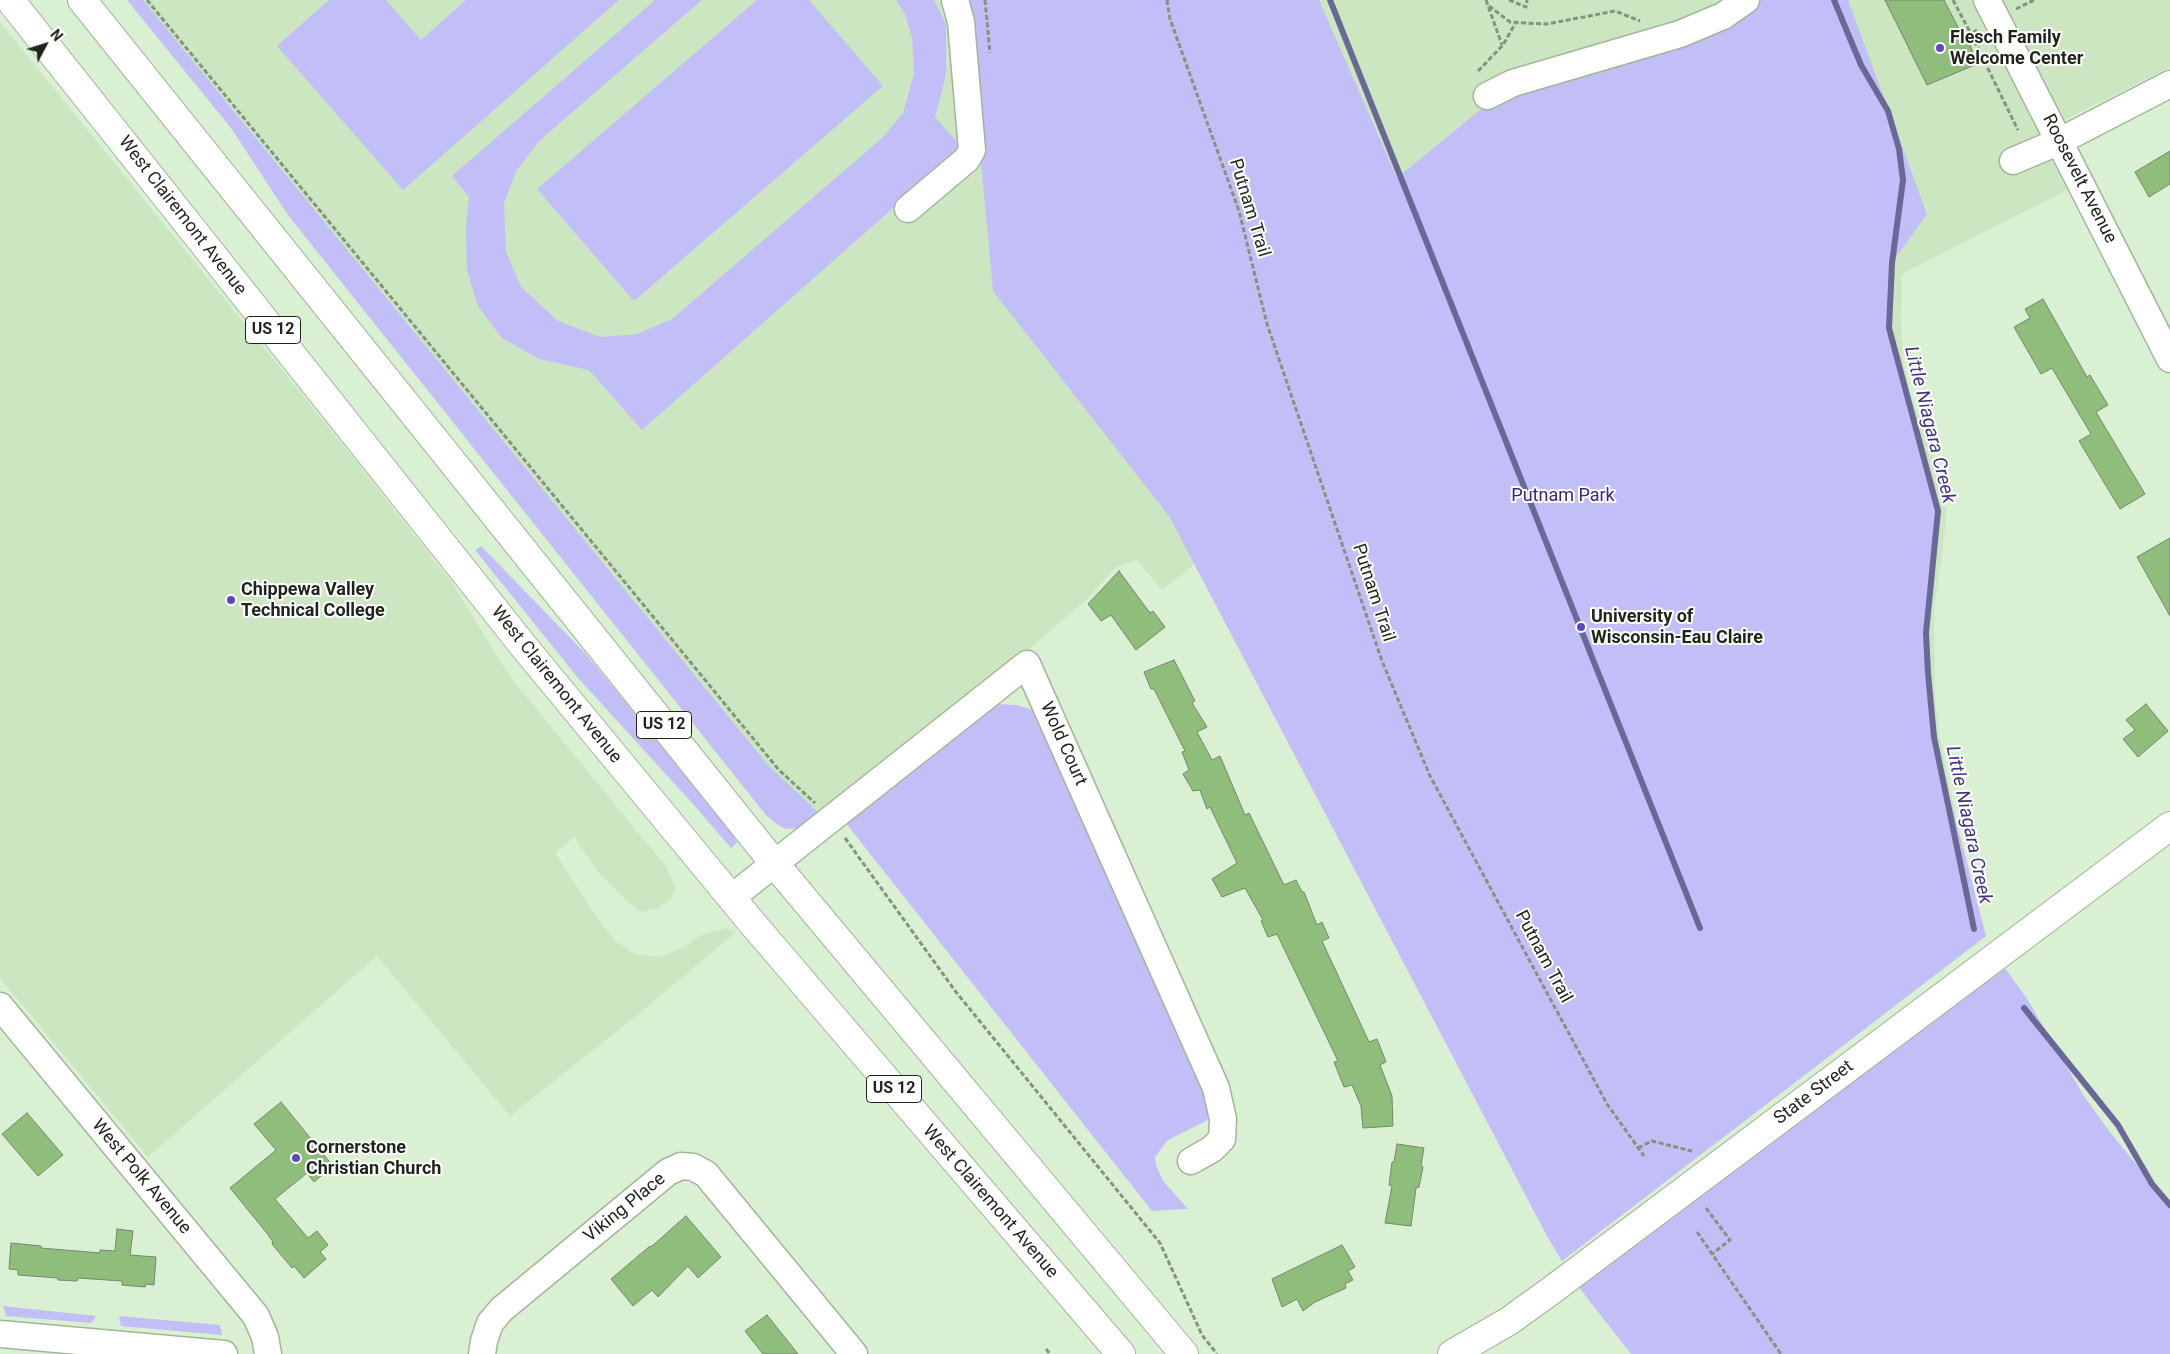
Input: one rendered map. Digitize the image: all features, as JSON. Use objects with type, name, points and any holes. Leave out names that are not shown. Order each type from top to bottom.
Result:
[{"type":"main road","name":"US 12","points":[[82,0],[774,863],[1184,1354]]},
{"type":"main road","name":"West Clairemont Avenue","points":[[10,9],[525,648],[731,898],[1121,1354]]},
{"type":"main road","name":"State Street","points":[[1452,1354],[1509,1321],[1552,1290],[2170,826]]},
{"type":"street","points":[[908,209],[967,159],[972,150],[961,22],[955,0]]},
{"type":"street","points":[[1487,96],[1513,82],[1657,42],[1695,28],[1723,16],[1746,0]]},
{"type":"street","name":"Roosevelt Avenue","points":[[1988,0],[2170,359]]},
{"type":"street","points":[[2013,161],[2060,141],[2170,84]]},
{"type":"street","name":"Wold Court","points":[[731,898],[1027,664],[1216,1088],[1223,1119],[1222,1139],[1212,1149],[1191,1161]]},
{"type":"street","name":"West Polk Avenue","points":[[0,1006],[256,1316],[265,1337],[268,1354]]},
{"type":"street","name":"Viking Place","points":[[482,1354],[490,1323],[502,1309],[668,1172],[680,1166],[693,1167],[706,1174],[854,1354]]},
{"type":"street","points":[[0,1334],[224,1354]]},
{"type":"path","points":[[147,0],[779,770],[831,818],[956,992],[1160,1243],[1202,1336],[1218,1354]]},
{"type":"path","points":[[985,0],[990,53]]},
{"type":"path","name":"Putnam Trail","points":[[1166,0],[1170,20],[1239,211],[1267,324],[1382,661],[1430,776],[1608,1104],[1644,1156]]},
{"type":"path","points":[[1486,0],[1503,45]]},
{"type":"path","points":[[1509,0],[1526,7],[1527,0]]},
{"type":"path","points":[[1953,0],[1971,34]]},
{"type":"path","points":[[2018,8],[2034,0]]},
{"type":"path","points":[[1489,6],[1510,22],[1547,24],[1615,11],[1635,20],[1644,21]]},
{"type":"path","points":[[1478,70],[1503,45],[1516,22]]},
{"type":"path","points":[[1638,1148],[1652,1141],[1692,1151]]},
{"type":"path","points":[[1706,1208],[1730,1240],[1712,1254]]},
{"type":"path","points":[[1697,1232],[1781,1354]]},
{"type":"path","points":[[1046,1349],[1050,1354]]},
{"type":"shaded area","name":"University of Wisconsin-Eau Claire","points":[[127,0],[2170,0],[2170,67],[2039,133],[2067,190],[1902,274],[1901,319],[1903,358],[1910,392],[1936,462],[1946,510],[1945,532],[1934,610],[1935,698],[1939,733],[1958,828],[1986,936],[1562,1261],[1195,564],[1162,590],[1137,560],[1116,567],[1086,600],[1036,643],[813,822],[787,829],[778,825],[766,815],[288,215],[231,128]]},
{"type":"shaded area","name":"Chippewa Valley Technical College","points":[[0,22],[352,456],[452,583],[511,678],[668,869],[676,889],[670,900],[658,908],[642,912],[631,905],[598,872],[574,837],[555,853],[600,922],[616,942],[635,954],[659,957],[680,949],[704,934],[726,928],[736,932],[641,1012],[510,1116],[377,956],[148,1157],[0,978]]},
{"type":"green space","points":[[127,0],[143,0],[768,765],[821,815],[800,828],[787,829],[778,825],[766,815],[288,215],[231,128]]},
{"type":"green space","points":[[329,0],[386,0],[421,40],[466,0],[619,0],[403,190],[277,46]]},
{"type":"green space","points":[[655,0],[702,0],[539,141],[517,170],[504,203],[506,252],[521,287],[558,321],[600,337],[637,334],[672,319],[882,138],[903,113],[914,74],[912,38],[905,14],[896,0],[934,0],[946,24],[946,75],[935,117],[962,147],[642,430],[589,370],[539,359],[502,338],[478,306],[467,270],[466,225],[469,197],[452,176]]},
{"type":"green space","points":[[757,0],[809,0],[883,86],[634,301],[537,189]]},
{"type":"green space","name":"Putnam Park","points":[[966,0],[1319,0],[1397,178],[1513,83],[1746,0],[1848,0],[1927,214],[1892,263],[1889,328],[1938,511],[1926,633],[1934,737],[1986,936],[1562,1261],[1548,1238],[1169,516],[993,291]]},
{"type":"green space","points":[[481,546],[585,653],[731,831],[737,843],[731,848],[579,679],[475,550]]},
{"type":"green space","points":[[999,704],[1017,705],[1032,710],[1046,724],[1212,1107],[1212,1116],[1168,1140],[1155,1157],[1156,1165],[1163,1181],[1188,1209],[1152,1211],[845,822],[980,715]]},
{"type":"green space","points":[[2004,967],[2026,997],[2084,1096],[2109,1131],[2170,1205],[2170,1354],[1631,1354],[1577,1285]]},
{"type":"green space","points":[[3,1306],[96,1316],[91,1323],[6,1316]]},
{"type":"green space","points":[[119,1316],[220,1325],[222,1335],[121,1326]]},
{"type":"building","name":"Flesch Family Welcome Center","points":[[1885,0],[1944,0],[1961,33],[1965,31],[1977,64],[1927,85]]},
{"type":"building","points":[[2170,151],[2170,184],[2149,197],[2135,172]]},
{"type":"building","points":[[2043,299],[2087,377],[2090,375],[2108,405],[2096,412],[2145,494],[2120,509],[2079,441],[2091,434],[2052,368],[2041,374],[2014,327],[2030,318],[2025,309]]},
{"type":"building","points":[[2170,538],[2170,616],[2137,557]]},
{"type":"building","points":[[1119,571],[1150,613],[1153,611],[1165,627],[1136,650],[1111,615],[1101,621],[1088,604]]},
{"type":"building","points":[[1174,660],[1195,701],[1192,703],[1207,727],[1197,732],[1212,760],[1220,756],[1245,815],[1249,813],[1284,885],[1296,880],[1302,892],[1304,892],[1317,925],[1322,922],[1329,938],[1322,941],[1369,1042],[1377,1039],[1386,1062],[1380,1065],[1392,1096],[1393,1126],[1363,1128],[1361,1106],[1352,1085],[1344,1087],[1334,1062],[1338,1061],[1277,934],[1268,937],[1261,921],[1263,920],[1245,888],[1222,897],[1212,879],[1237,863],[1210,807],[1207,809],[1200,790],[1193,791],[1183,774],[1189,770],[1182,752],[1185,751],[1154,689],[1151,689],[1144,672]]},
{"type":"building","points":[[2146,704],[2168,731],[2138,757],[2123,739],[2135,730],[2126,720]]},
{"type":"building","name":"Cornerstone Christian Church","points":[[281,1102],[333,1166],[314,1182],[307,1173],[275,1199],[308,1238],[317,1231],[328,1245],[320,1252],[326,1259],[304,1278],[294,1266],[292,1268],[272,1244],[273,1242],[266,1232],[230,1188],[276,1150],[254,1124]]},
{"type":"building","points":[[27,1113],[63,1155],[38,1176],[2,1134]]},
{"type":"building","points":[[1397,1144],[1424,1148],[1421,1165],[1423,1167],[1419,1187],[1416,1188],[1411,1226],[1385,1223],[1392,1186],[1389,1185],[1392,1162],[1394,1162]]},
{"type":"building","points":[[686,1216],[721,1257],[698,1278],[688,1266],[658,1297],[652,1290],[633,1306],[611,1279]]},
{"type":"building","points":[[117,1229],[133,1231],[130,1255],[156,1257],[154,1285],[146,1284],[145,1287],[122,1285],[122,1281],[78,1278],[77,1281],[58,1280],[58,1278],[18,1275],[18,1270],[9,1269],[11,1243],[41,1246],[41,1248],[100,1253],[100,1250],[115,1251]]},
{"type":"building","points":[[1342,1245],[1355,1267],[1348,1271],[1353,1280],[1345,1284],[1346,1288],[1315,1302],[1303,1311],[1297,1299],[1282,1307],[1272,1279]]},
{"type":"building","points":[[767,1315],[798,1354],[763,1354],[745,1331]]},
{"type":"waterway","points":[[1330,0],[1700,928]]},
{"type":"waterway","name":"Little Niagara Creek","points":[[1834,0],[1861,65],[1888,111],[1899,149],[1903,180],[1892,263],[1889,328],[1938,511],[1926,633],[1928,673],[1934,737],[1974,929]]},
{"type":"waterway","name":"Little Niagara Creek","points":[[2024,1008],[2118,1125],[2152,1184],[2170,1205]]},
{"type":"place","name":"Flesch Family Welcome Center","points":[[1940,48]]},
{"type":"place","name":"Chippewa Valley Technical College","points":[[231,600]]},
{"type":"place","name":"University of Wisconsin-Eau Claire","points":[[1581,627]]},
{"type":"place","name":"Cornerstone Christian Church","points":[[296,1158]]}]
